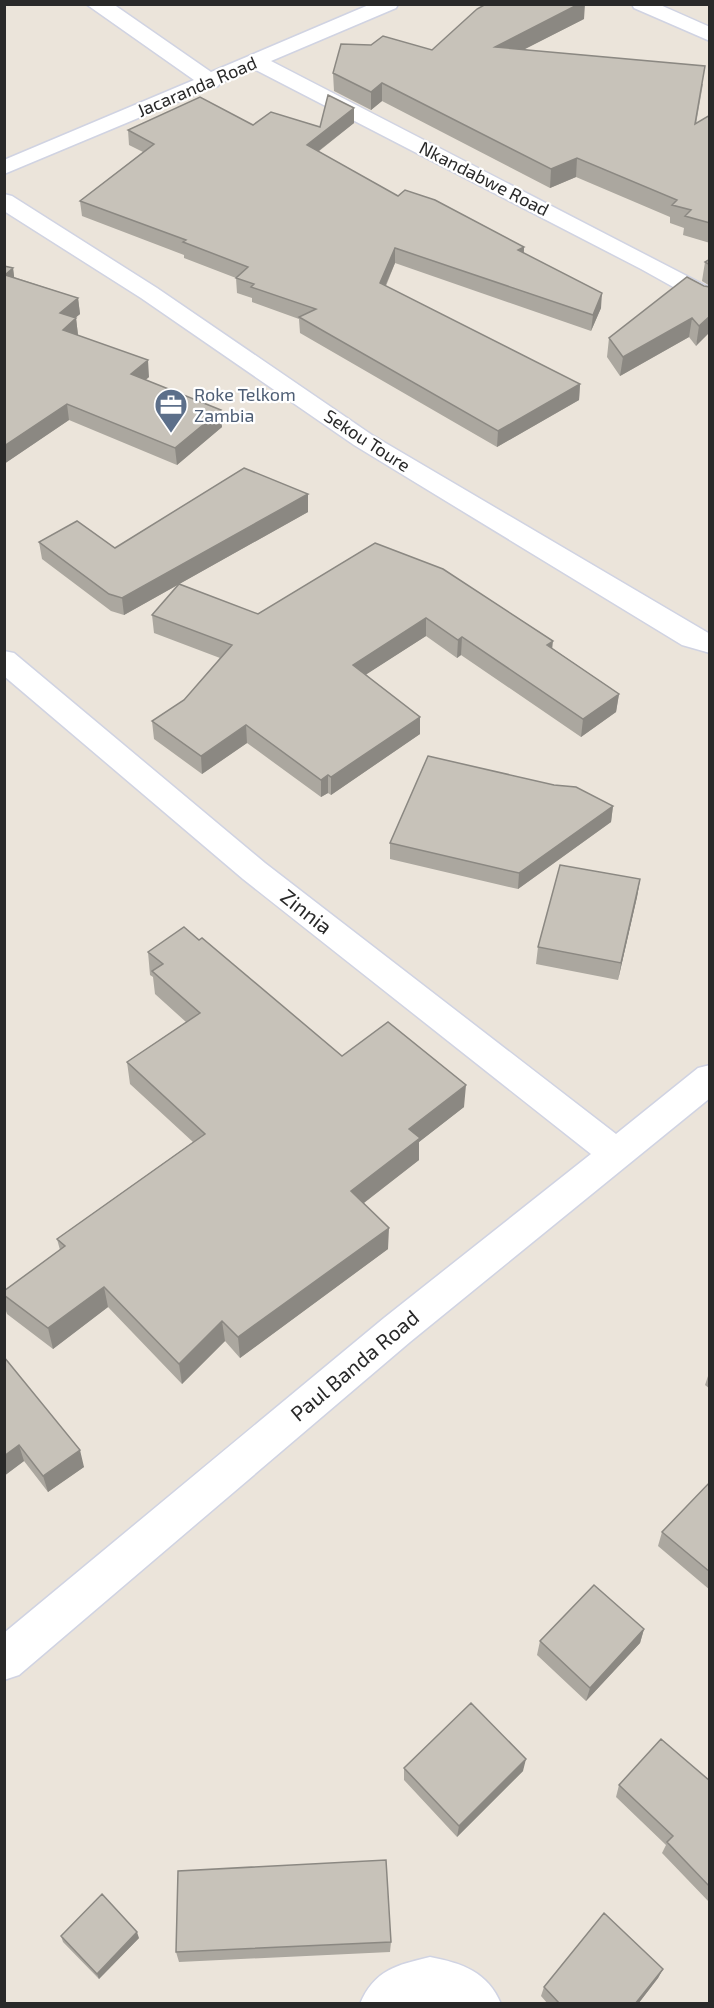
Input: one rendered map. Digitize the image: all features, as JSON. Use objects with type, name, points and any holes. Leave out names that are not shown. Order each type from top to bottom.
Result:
[{"type":"street","points":[[95,4],[105,8],[211,82]]},
{"type":"street","name":"Jacaranda Road","points":[[4,168],[390,4]]},
{"type":"street","points":[[641,4],[710,35]]},
{"type":"street","name":"Nkandabwe Road","points":[[257,62],[649,264],[710,298]]},
{"type":"street","name":"Sekou Toure","points":[[4,201],[149,293],[363,440],[692,638],[710,644]]},
{"type":"street","name":"Zinnia","points":[[4,660],[254,871],[616,1154]]},
{"type":"street","name":"Paul Banda Road","points":[[4,1660],[398,1330],[710,1078]]},
{"type":"street","points":[[383,2004],[402,1987],[430,1980],[454,1984],[478,2004]]},
{"type":"building","points":[[486,4],[579,4],[495,47],[705,66],[695,124],[710,115],[710,223],[685,216],[691,210],[672,205],[677,200],[577,158],[551,169],[382,83],[371,92],[333,73],[341,44],[371,45],[383,36],[432,50],[477,9]]},
{"type":"building","points":[[328,95],[354,108],[307,145],[398,196],[405,190],[435,200],[524,247],[518,250],[602,293],[593,315],[395,248],[380,283],[580,384],[498,431],[299,317],[316,309],[251,287],[254,284],[236,278],[248,267],[183,242],[186,240],[80,201],[154,144],[128,130],[200,97],[253,125],[271,112],[320,127]]},
{"type":"building","points":[[4,266],[13,268],[5,275],[78,298],[60,313],[76,318],[63,330],[148,360],[131,374],[221,410],[175,448],[67,404],[4,446]]},
{"type":"building","points":[[687,277],[710,287],[710,316],[699,326],[692,318],[623,357],[609,338]]},
{"type":"building","points":[[244,468],[308,494],[122,598],[109,594],[39,542],[77,521],[115,548]]},
{"type":"building","points":[[375,543],[443,569],[553,641],[547,645],[619,694],[583,719],[462,637],[458,640],[426,618],[353,665],[420,717],[331,777],[328,775],[321,780],[246,725],[201,756],[152,721],[184,700],[232,645],[152,615],[179,584],[258,614]]},
{"type":"building","points":[[428,756],[554,785],[576,787],[613,806],[519,873],[390,843]]},
{"type":"building","points":[[560,865],[640,879],[621,963],[538,947]]},
{"type":"building","points":[[184,927],[199,940],[202,938],[342,1056],[388,1022],[466,1085],[409,1129],[420,1138],[351,1191],[389,1228],[238,1337],[222,1321],[179,1364],[104,1287],[48,1328],[4,1295],[4,1291],[65,1246],[57,1239],[205,1134],[127,1062],[200,1013],[152,971],[163,964],[148,952]]},
{"type":"building","points":[[4,1357],[80,1450],[43,1476],[19,1445],[4,1456]]},
{"type":"building","points":[[710,1482],[710,1572],[662,1532]]},
{"type":"building","points":[[594,1585],[644,1629],[590,1688],[540,1641]]},
{"type":"building","points":[[471,1703],[526,1759],[459,1826],[404,1768]]},
{"type":"building","points":[[661,1739],[710,1781],[710,1887],[667,1842],[673,1836],[619,1785]]},
{"type":"building","points":[[386,1860],[391,1942],[176,1952],[178,1871]]},
{"type":"building","points":[[102,1894],[137,1932],[97,1974],[61,1936]]},
{"type":"building","points":[[604,1913],[663,1969],[635,2004],[560,2004],[544,1987]]},
{"type":"place","name":"Roke Telkom Zambia","points":[[171,434]]}]
